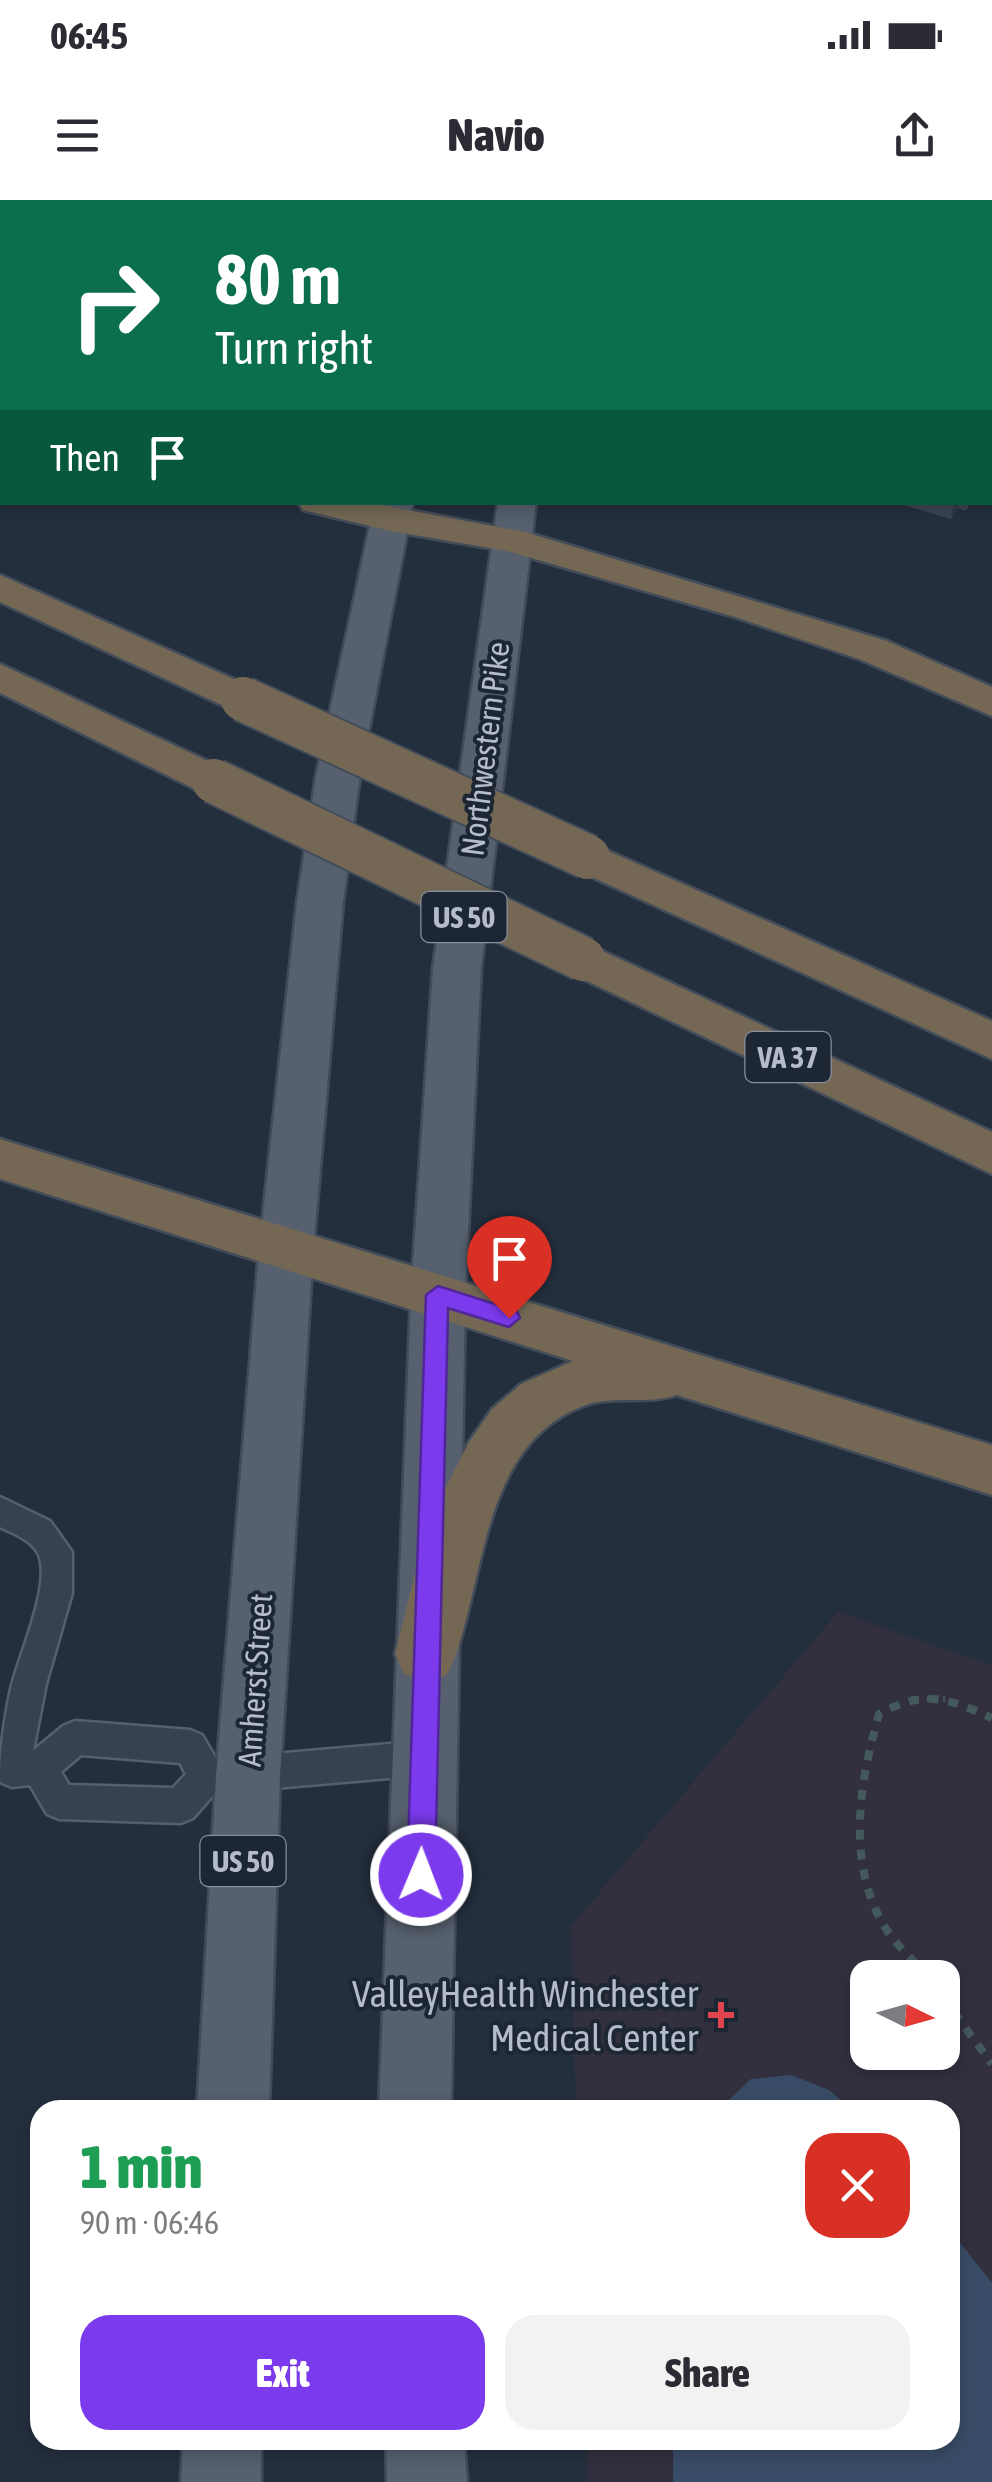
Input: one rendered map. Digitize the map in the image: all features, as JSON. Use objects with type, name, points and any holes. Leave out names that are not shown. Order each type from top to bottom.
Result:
[{"type":"highway","points":[[339,505],[514,521],[820,631],[992,703]]},
{"type":"highway","points":[[0,587],[992,1042]]},
{"type":"highway","name":"VA 37","points":[[0,677],[992,1154]]},
{"type":"highway","points":[[0,1159],[992,1470]]},
{"type":"highway","points":[[426,1654],[454,1537],[490,1457],[514,1426],[544,1400],[574,1384],[613,1376],[722,1385]]},
{"type":"main road","name":"US 50","points":[[286,1251],[320,902],[338,776],[392,512]]},
{"type":"main road","name":"Northwestern Pike","points":[[438,1295],[458,968],[514,521]]},
{"type":"main road","name":"Amherst Street","points":[[232,2100],[227,1776],[286,1251]]},
{"type":"main road","name":"US 50","points":[[416,2100],[438,1295]]},
{"type":"main road","points":[[220,2482],[222,2450]]},
{"type":"main road","points":[[425,2450],[427,2482]]},
{"type":"lane","points":[[0,1510],[40,1531],[56,1552],[56,1593],[14,1690],[17,1768],[59,1802],[180,1806],[227,1776],[424,1758]]},
{"type":"lane","points":[[17,1768],[75,1738],[96,1738],[190,1747],[227,1776]]},
{"type":"path","points":[[914,1960],[885,1928],[866,1885],[856,1814],[864,1762],[880,1714],[906,1698],[947,1698],[992,1718]]},
{"type":"path","points":[[960,2020],[992,2064]]},
{"type":"shaded area","name":"ValleyHealth Winchester Medical Center","points":[[838,1612],[992,1665],[992,2482],[588,2482],[587,2450],[960,2450],[960,2100],[576,2100],[571,1926]]},
{"type":"water","points":[[791,2075],[829,2090],[840,2100],[729,2100],[751,2079]]},
{"type":"water","points":[[960,2243],[992,2283],[992,2482],[673,2482],[673,2450],[960,2450]]},
{"type":"place","name":"ValleyHealth Winchester Medical Center","points":[[721,2015]]},
{"type":"route","points":[[421,1875],[438,1295],[509,1318]]}]
